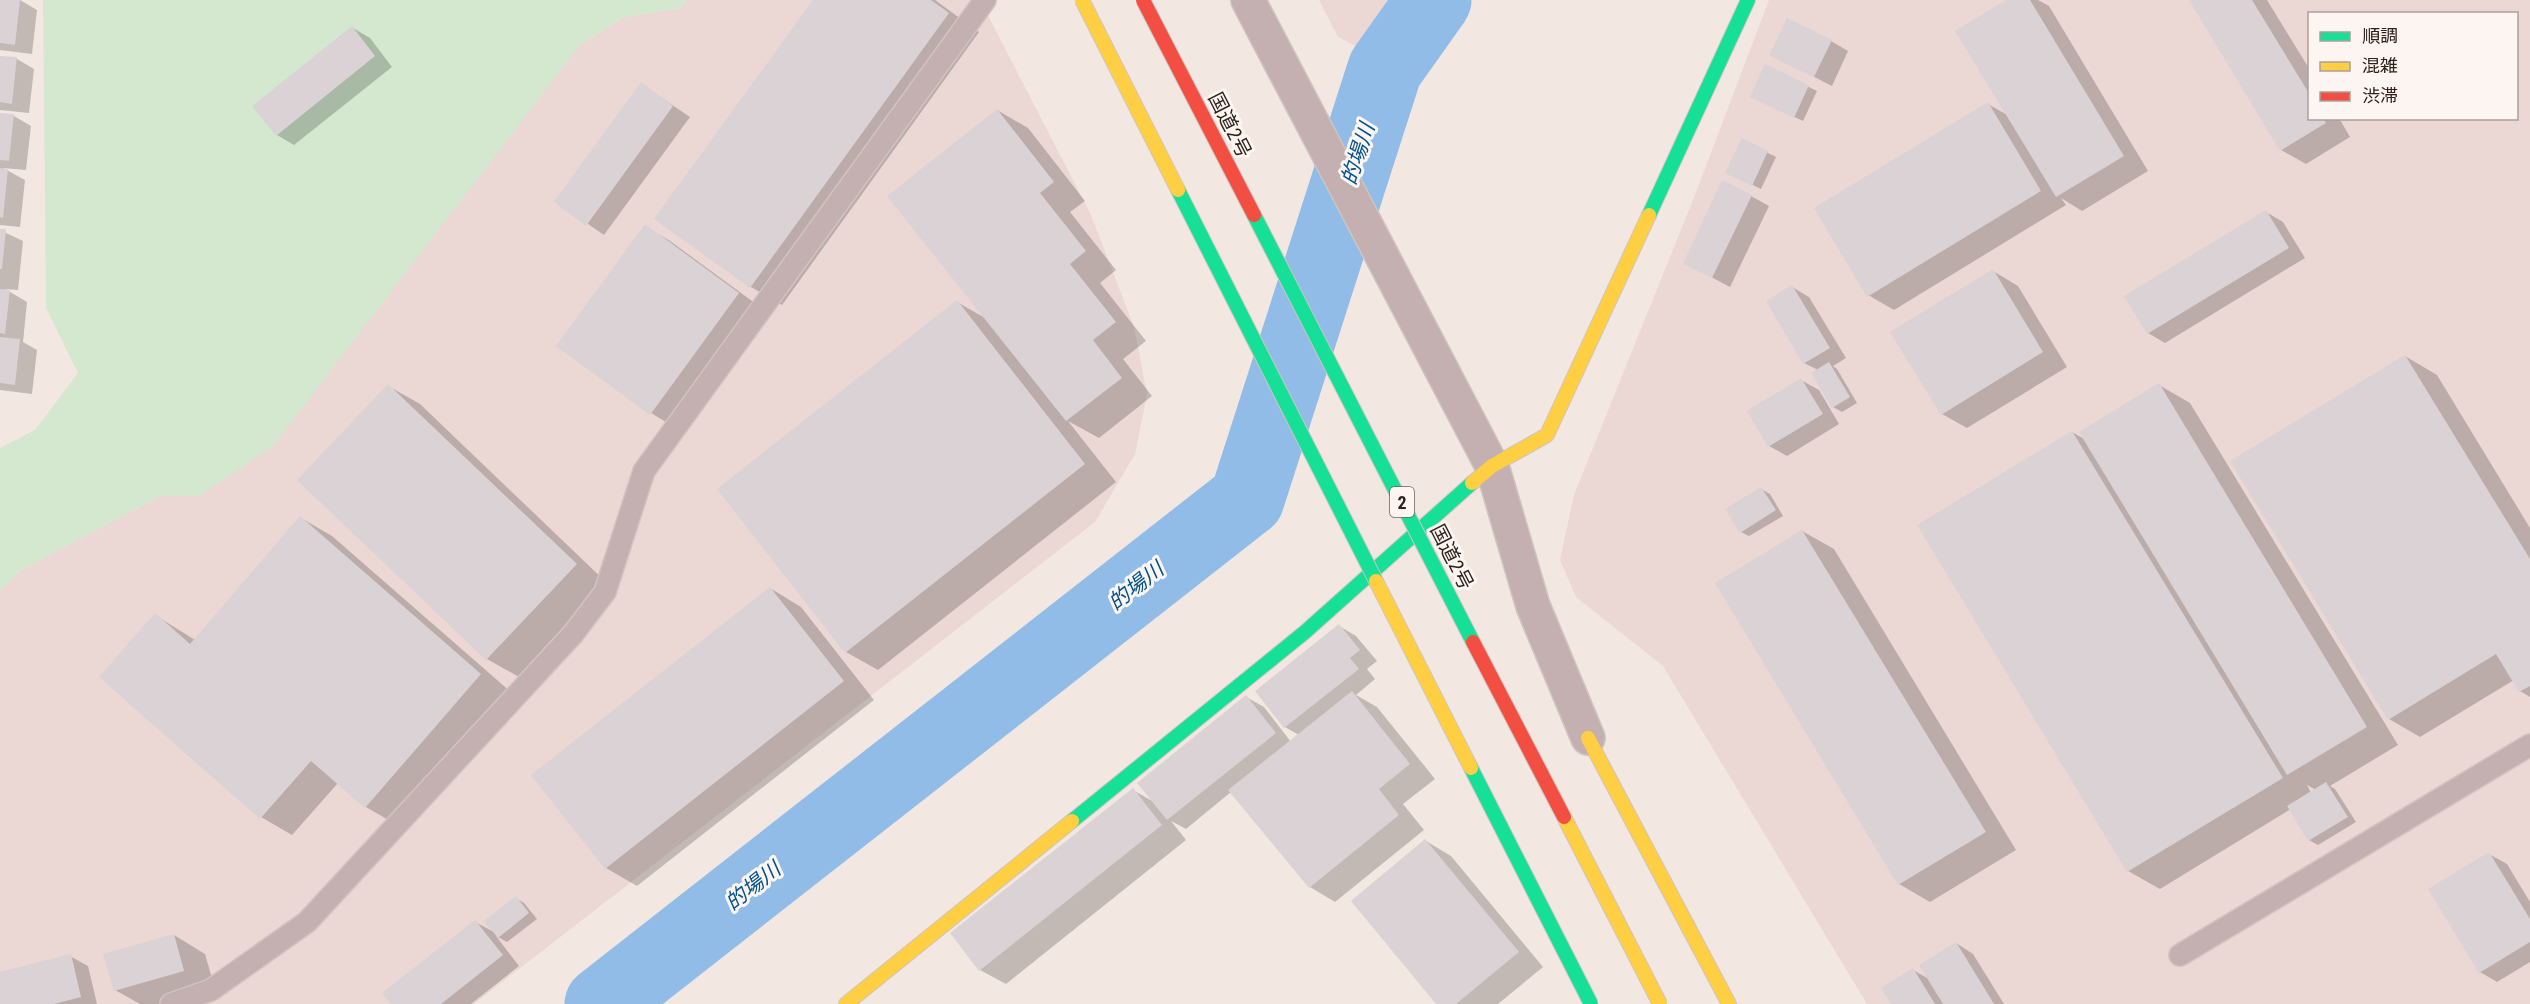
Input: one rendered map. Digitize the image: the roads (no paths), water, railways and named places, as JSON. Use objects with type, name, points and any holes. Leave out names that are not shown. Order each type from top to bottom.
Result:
[{"type":"main road","points":[[1082,0],[1591,1004]]},
{"type":"main road","name":"国道2号","points":[[1143,0],[1660,1004]]},
{"type":"main road","points":[[846,1004],[1305,632],[1492,466],[1547,435],[1748,0]]},
{"type":"main road","points":[[1588,738],[1729,1004]]},
{"type":"street","points":[[1248,0],[1492,466],[1533,606],[1588,738]]},
{"type":"lane","points":[[171,1004],[211,990],[307,922],[573,634],[605,592],[644,471],[985,0]]},
{"type":"lane","points":[[2180,955],[2530,745]]},
{"type":"waterway","name":"的場川","points":[[602,1004],[1247,499],[1385,69],[1434,0]]}]
